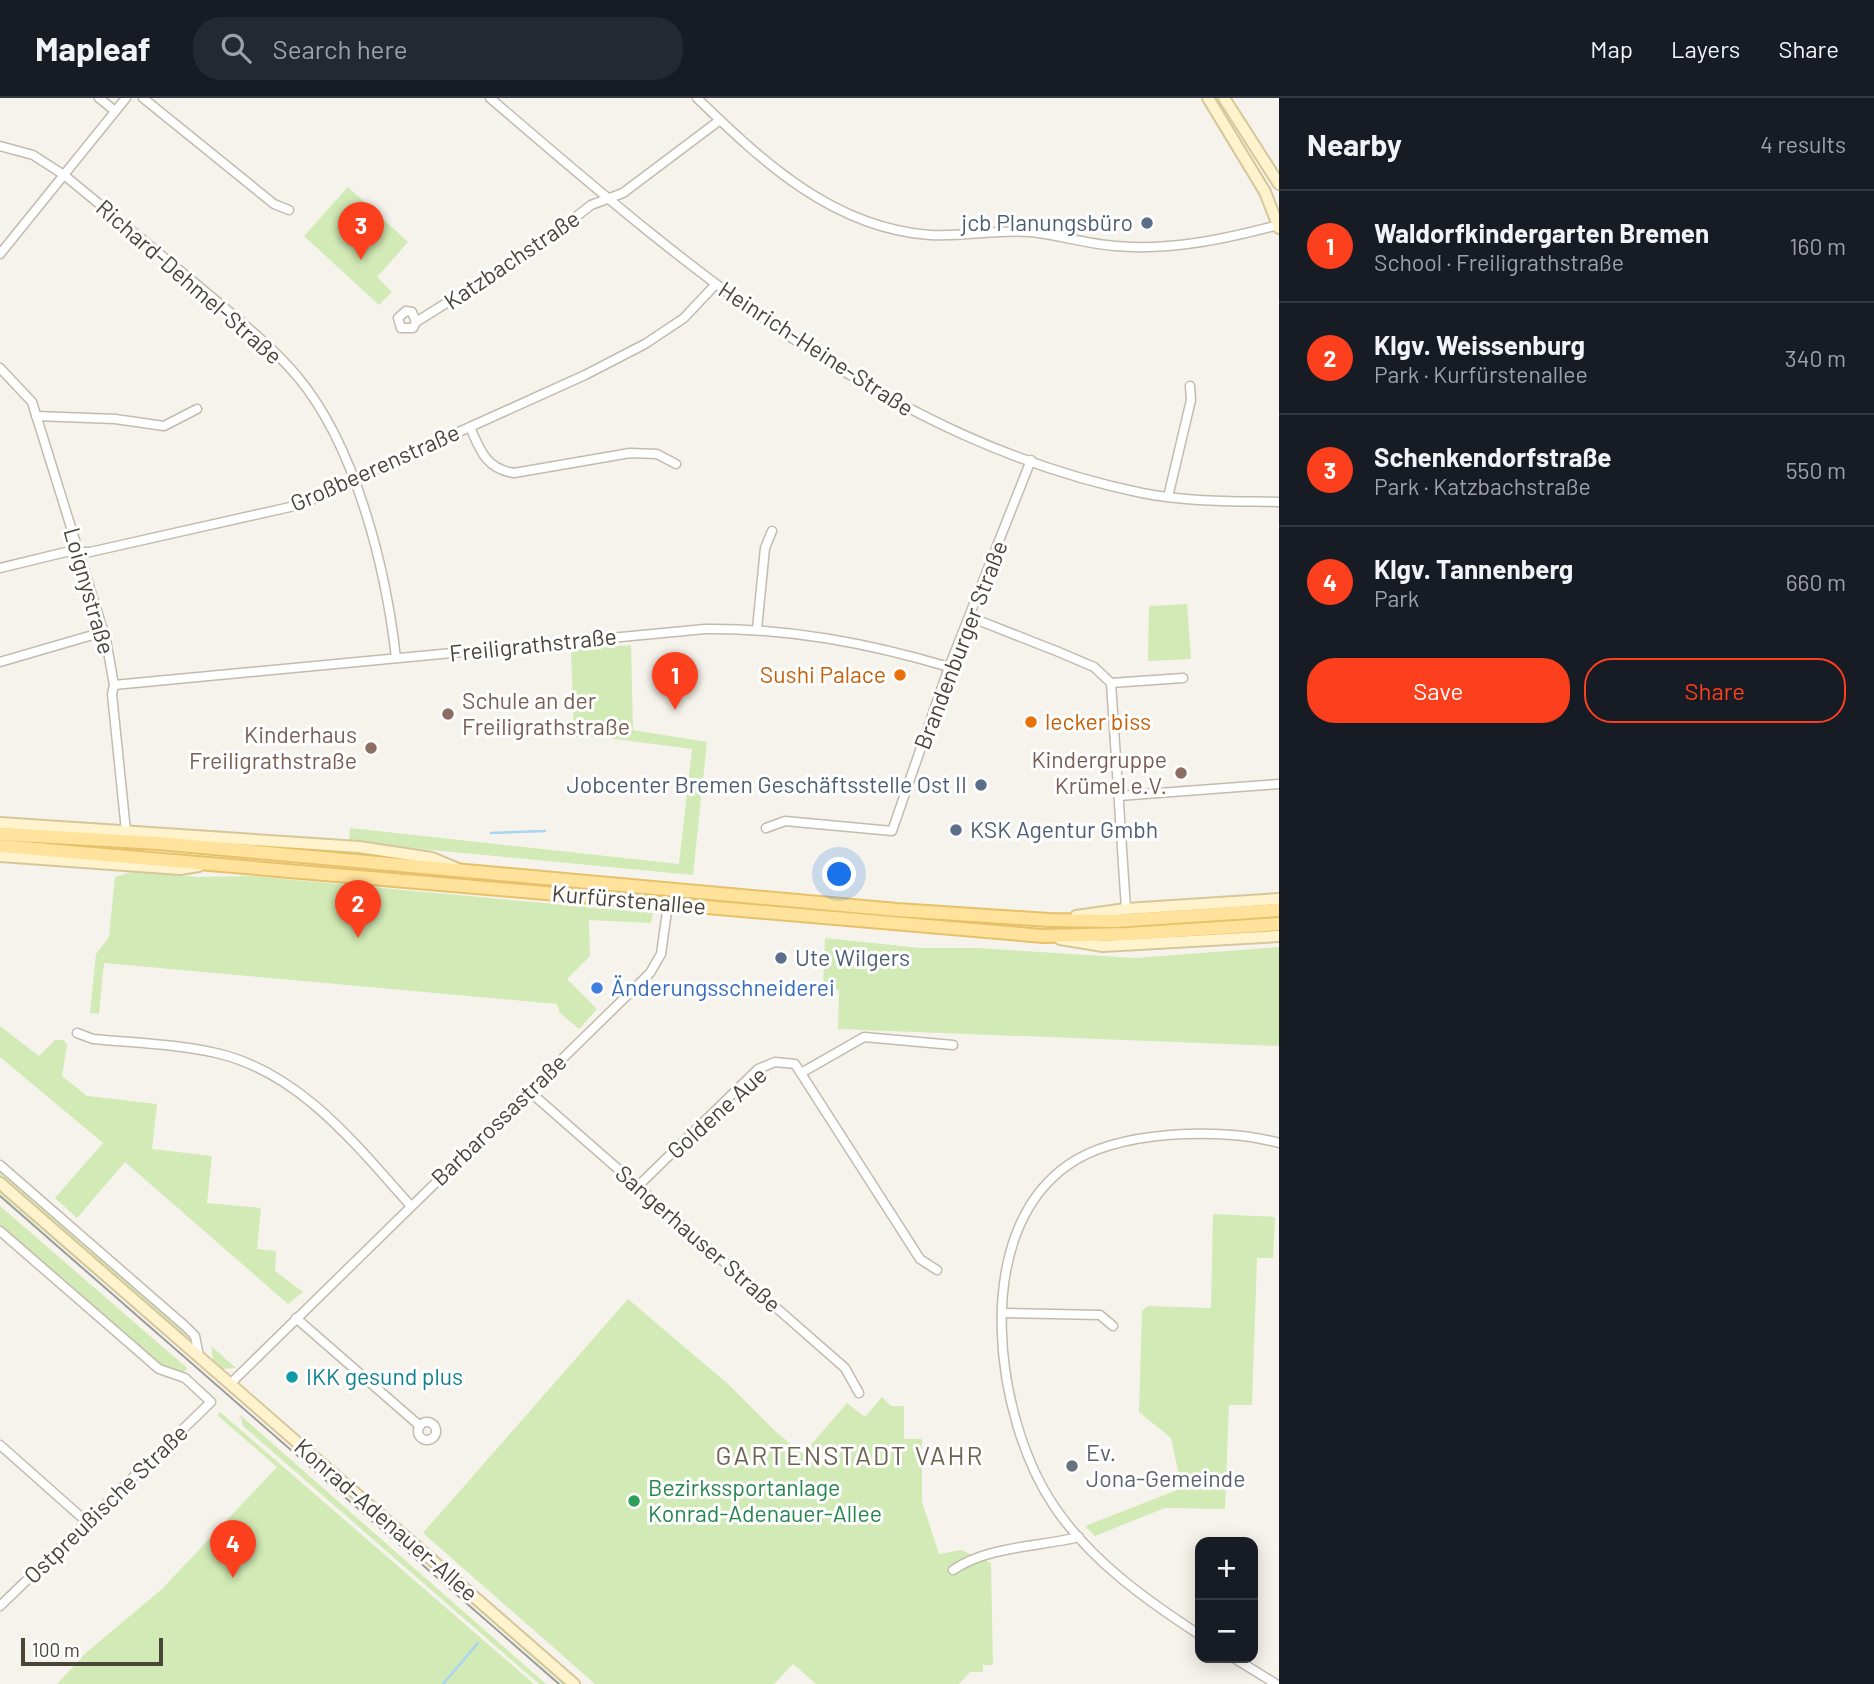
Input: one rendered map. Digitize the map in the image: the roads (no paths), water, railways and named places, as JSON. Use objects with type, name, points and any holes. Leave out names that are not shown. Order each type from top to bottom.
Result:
[{"type":"main road","points":[[1208,98],[1265,192],[1278,226]]},
{"type":"main road","points":[[1224,98],[1279,184]]},
{"type":"main road","name":"Kurfürstenallee","points":[[0,823],[359,847],[432,858],[458,870]]},
{"type":"main road","name":"Kurfürstenallee","points":[[0,834],[131,841],[886,909],[1049,920],[1128,921],[1279,910]]},
{"type":"main road","name":"Kurfürstenallee","points":[[0,846],[1043,936],[1103,946],[1279,936]]},
{"type":"main road","name":"Kurfürstenallee","points":[[0,856],[180,869],[216,863]]},
{"type":"main road","name":"Kurfürstenallee","points":[[1049,920],[1126,909],[1279,899]]},
{"type":"main road","name":"Kurfürstenallee","points":[[1043,936],[1127,934],[1279,923]]},
{"type":"main road","name":"Konrad-Adenauer-Allee","points":[[0,1183],[574,1684]]},
{"type":"street","points":[[99,98],[115,111]]},
{"type":"street","points":[[0,254],[127,98]]},
{"type":"street","points":[[143,98],[274,204],[289,209]]},
{"type":"street","name":"Heinrich-Heine-Straße","points":[[489,98],[607,199],[715,285],[824,359],[904,407],[949,429],[1031,460],[1104,483],[1168,496],[1279,502]]},
{"type":"street","points":[[697,98],[790,182],[845,213],[893,230],[931,235],[1033,232],[1114,246],[1149,247],[1197,243],[1278,226]]},
{"type":"street","name":"Katzbachstraße","points":[[416,321],[544,242],[591,205],[623,193],[720,120]]},
{"type":"street","name":"Richard-Dehmel-Straße","points":[[0,146],[33,155],[64,175],[254,332],[296,376],[320,410],[355,480],[384,579],[396,658]]},
{"type":"street","name":"Großbeerenstraße","points":[[0,568],[43,556],[78,552],[217,525],[299,505],[585,375],[663,334],[699,303],[715,285]]},
{"type":"street","name":"Loignystraße","points":[[0,368],[32,402],[103,632],[114,685],[112,694],[126,831]]},
{"type":"street","points":[[1168,496],[1191,400],[1190,386]]},
{"type":"street","points":[[36,416],[115,419],[164,426],[197,409]]},
{"type":"street","points":[[470,427],[482,455],[493,467],[503,472],[514,473],[630,453],[657,454],[676,464]]},
{"type":"street","name":"Brandenburger Straße","points":[[766,828],[785,821],[892,831],[949,667],[1031,460]]},
{"type":"street","points":[[757,629],[765,548],[772,531]]},
{"type":"street","points":[[970,617],[1094,667],[1111,683],[1126,909]]},
{"type":"street","name":"Freiligrathstraße","points":[[114,685],[665,632],[757,629],[847,640],[949,667]]},
{"type":"street","points":[[0,662],[103,632]]},
{"type":"street","points":[[1111,683],[1183,678]]},
{"type":"street","points":[[1119,796],[1279,784]]},
{"type":"street","name":"Barbarossastraße","points":[[231,1383],[650,973],[661,954],[668,904]]},
{"type":"street","points":[[77,1033],[93,1039],[216,1053],[259,1068],[313,1102],[411,1206]]},
{"type":"street","points":[[937,1270],[920,1259],[801,1073],[864,1037],[953,1045]]},
{"type":"street","name":"Goldene Aue","points":[[638,1187],[758,1069],[775,1062],[794,1064],[801,1073]]},
{"type":"street","name":"Sangerhauser Straße","points":[[529,1091],[845,1368],[859,1393]]},
{"type":"street","points":[[1195,1632],[1137,1591],[1079,1537],[1053,1505],[1018,1434],[1006,1386],[1002,1313],[1007,1272],[1025,1217],[1036,1198],[1067,1165],[1100,1149],[1179,1134],[1240,1135],[1279,1143]]},
{"type":"street","name":"Konrad-Adenauer-Allee","points":[[0,1165],[185,1326],[195,1336],[199,1356]]},
{"type":"street","name":"Ostpreußische Straße","points":[[0,1231],[159,1369],[186,1378],[211,1402],[0,1606]]},
{"type":"street","points":[[1002,1313],[1100,1315],[1113,1326]]},
{"type":"street","points":[[296,1318],[420,1426]]},
{"type":"street","points":[[0,1445],[88,1523]]},
{"type":"street","points":[[953,1570],[967,1560],[986,1555],[1079,1537]]},
{"type":"street","points":[[1241,1663],[1276,1684]]},
{"type":"waterway","points":[[491,833],[545,831]]},
{"type":"waterway","points":[[443,1684],[478,1643]]},
{"type":"tram line","points":[[0,1196],[559,1684]]},
{"type":"place","name":"jcb Planungsbüro","points":[[1147,223]]},
{"type":"place","name":"Schenkendorfstraße","points":[[361,260]]},
{"type":"place","name":"Sushi Palace","points":[[900,675]]},
{"type":"place","name":"Waldorfkindergarten Bremen","points":[[675,710]]},
{"type":"place","name":"Schule an der Freiligrathstraße","points":[[448,714]]},
{"type":"place","name":"lecker biss","points":[[1031,722]]},
{"type":"place","name":"Kinderhaus Freiligrathstraße","points":[[371,748]]},
{"type":"place","name":"Kindergruppe Krümel e.V.","points":[[1181,773]]},
{"type":"place","name":"Jobcenter Bremen Geschäftsstelle Ost II","points":[[981,785]]},
{"type":"place","name":"KSK Agentur Gmbh","points":[[956,830]]},
{"type":"place","name":"Klgv. Weissenburg","points":[[358,938]]},
{"type":"place","name":"Ute Wilgers","points":[[781,958]]},
{"type":"place","name":"Änderungsschneiderei","points":[[597,988]]},
{"type":"place","name":"IKK gesund plus","points":[[292,1377]]},
{"type":"place","name":"Ev. Jona-Gemeinde","points":[[1072,1466]]},
{"type":"place","name":"Bezirkssportanlage Konrad-Adenauer-Allee","points":[[634,1501]]},
{"type":"place","name":"Klgv. Tannenberg","points":[[233,1578]]},
{"type":"district","name":"GARTENSTADT VAHR","points":[[850,1456]]}]
